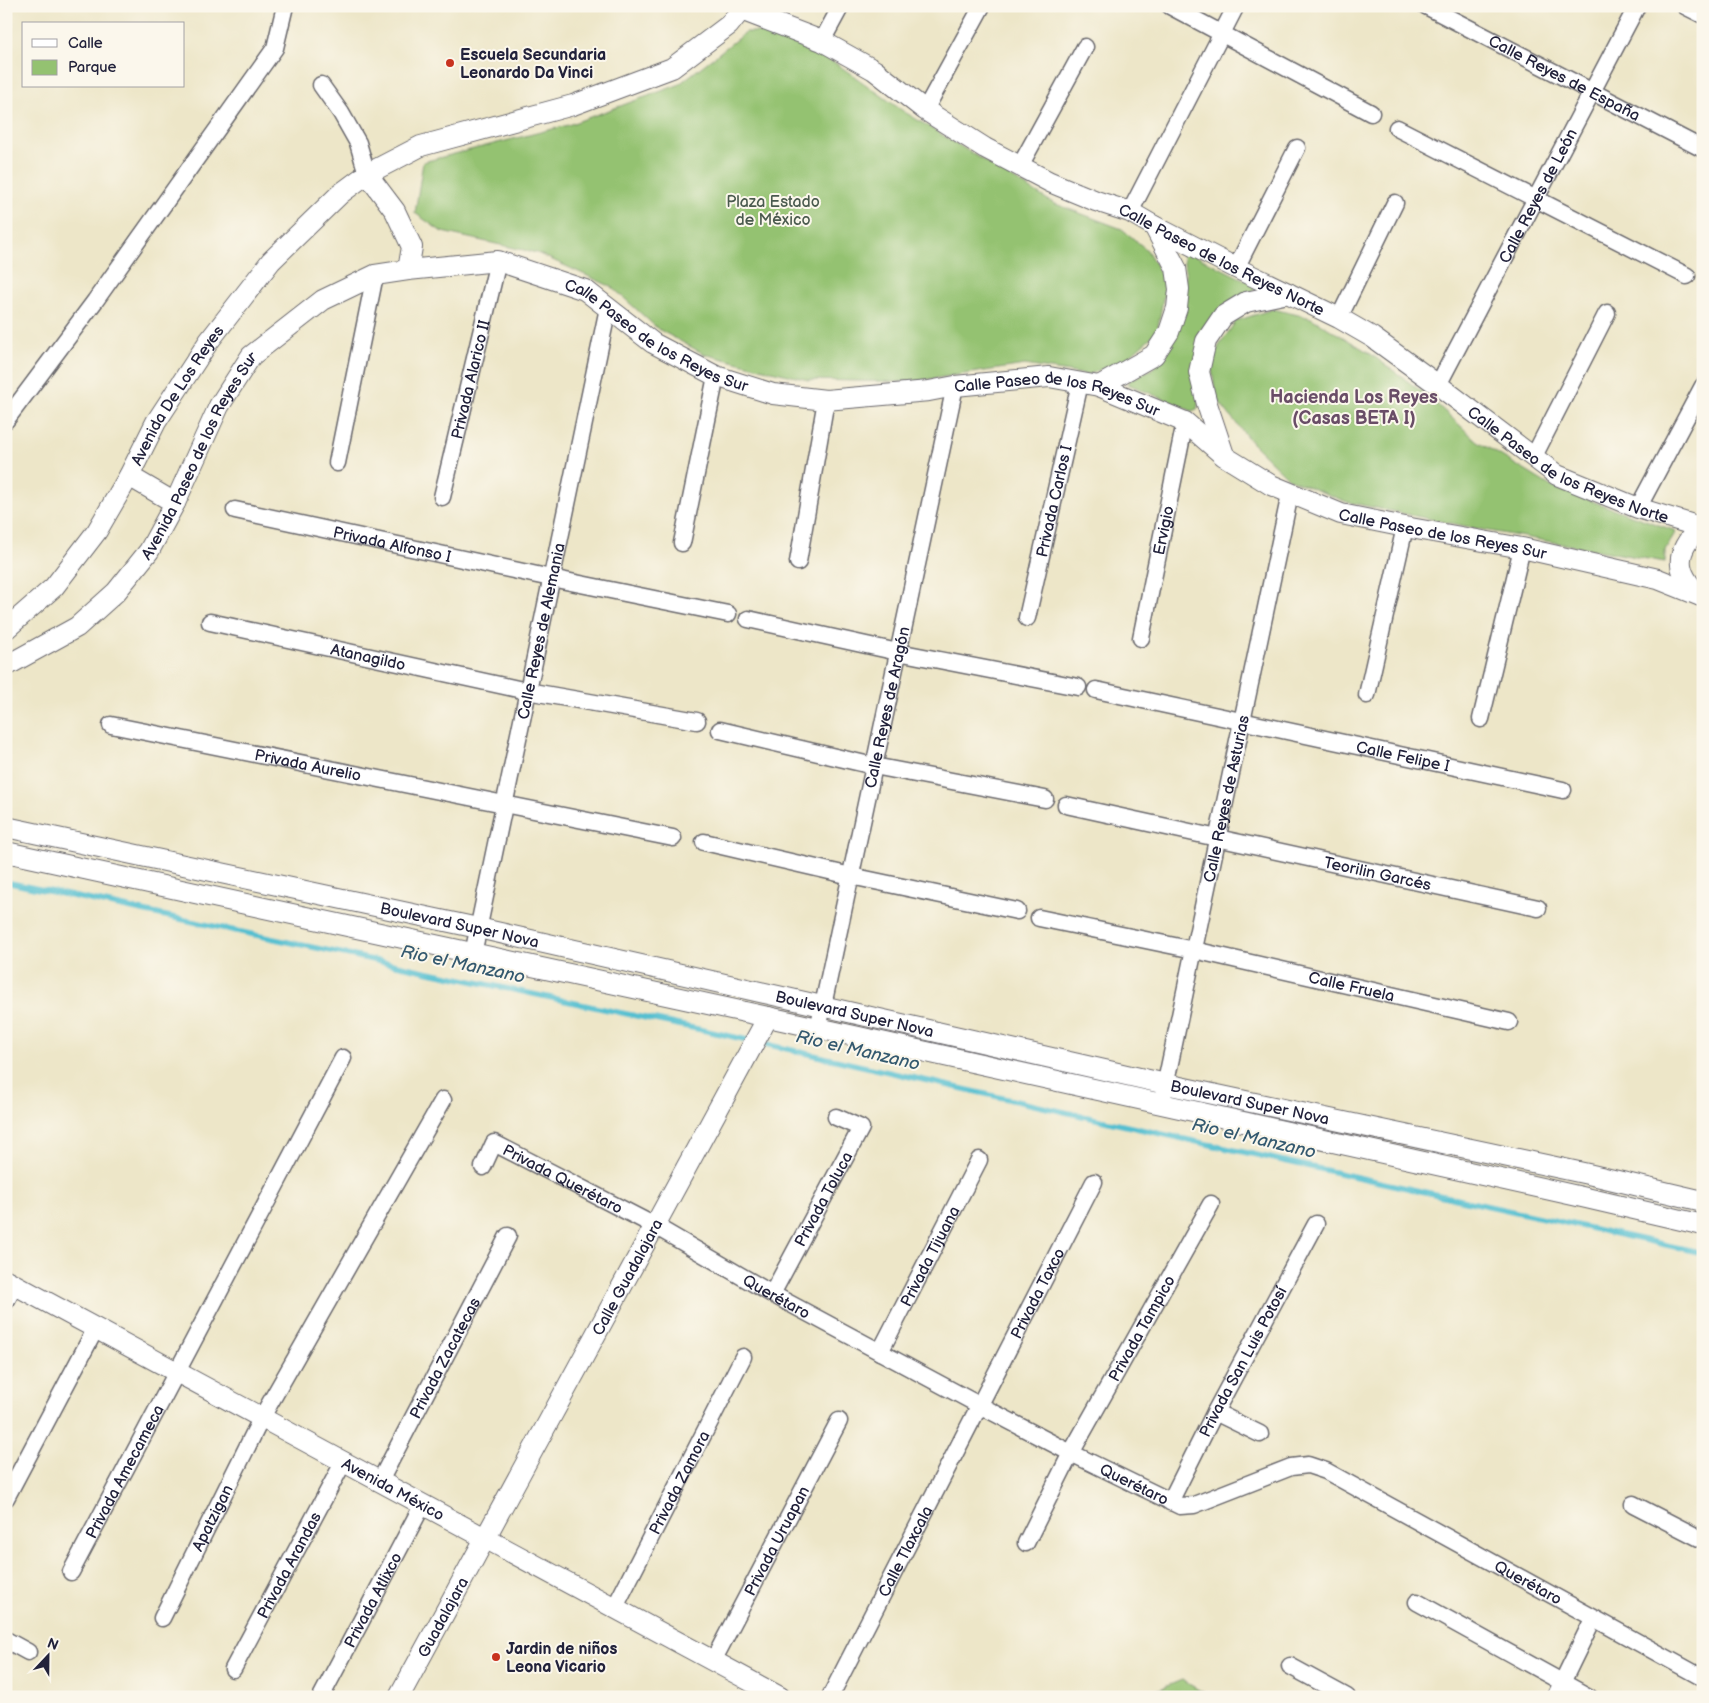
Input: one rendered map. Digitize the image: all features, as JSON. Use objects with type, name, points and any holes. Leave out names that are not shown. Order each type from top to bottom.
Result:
[{"type":"street","points":[[6,420],[96,300],[275,48],[285,6]]},
{"type":"street","points":[[822,41],[841,6]]},
{"type":"street","points":[[925,110],[982,6]]},
{"type":"street","points":[[1170,6],[1371,113]]},
{"type":"street","points":[[1130,212],[1236,6]]},
{"type":"street","name":"Calle Reyes de España","points":[[1426,6],[1703,150]]},
{"type":"street","name":"Calle Reyes de León","points":[[1438,385],[1637,6]]},
{"type":"street","points":[[1685,6],[1703,15]]},
{"type":"street","name":"Calle Paseo de los Reyes Norte","points":[[736,8],[822,41],[874,70],[925,110],[985,148],[1050,182],[1096,201],[1130,212],[1236,268],[1339,318],[1372,337],[1557,476],[1638,508],[1702,527]]},
{"type":"street","name":"Avenida De Los Reyes","points":[[6,629],[54,587],[97,531],[129,476],[156,422],[209,341],[271,261],[340,194],[367,174],[421,146],[573,105],[672,68],[728,25],[736,8]]},
{"type":"street","points":[[1020,166],[1085,47]]},
{"type":"street","points":[[321,84],[341,113],[358,143],[367,174],[395,212],[412,247],[408,270]]},
{"type":"street","points":[[1397,128],[1687,276]]},
{"type":"street","points":[[1236,268],[1297,148]]},
{"type":"street","points":[[1339,318],[1396,203]]},
{"type":"street","points":[[1089,384],[1154,355],[1170,332],[1177,308],[1179,289],[1176,268],[1154,226]]},
{"type":"street","name":"Calle Paseo de los Reyes Sur","points":[[408,270],[498,261],[585,290],[653,343],[716,376],[773,394],[826,400],[929,391],[955,386],[1049,376],[1089,384],[1185,422],[1224,456],[1271,485],[1341,514],[1522,548],[1658,579],[1701,596]]},
{"type":"street","name":"Privada Alarico II","points":[[442,497],[498,261]]},
{"type":"street","name":"Avenida Paseo de los Reyes Sur","points":[[6,666],[77,627],[116,592],[148,551],[175,503],[218,406],[251,356],[323,300],[375,275],[408,270]]},
{"type":"street","points":[[337,463],[375,275]]},
{"type":"street","points":[[1224,456],[1199,372],[1206,342],[1223,316],[1246,302],[1288,293]]},
{"type":"street","name":"Calle Reyes de Alemania","points":[[473,954],[608,308]]},
{"type":"street","points":[[1533,458],[1608,313]]},
{"type":"street","points":[[682,543],[716,376]]},
{"type":"street","name":"Privada Carlos I","points":[[1026,618],[1089,384]]},
{"type":"street","name":"Calle Reyes de Aragón","points":[[818,1029],[955,386]]},
{"type":"street","points":[[1638,508],[1703,386]]},
{"type":"street","points":[[798,562],[826,400]]},
{"type":"street","name":"Ervigio","points":[[1142,638],[1185,422]]},
{"type":"street","points":[[129,476],[175,503]]},
{"type":"street","name":"Calle Reyes de Asturias","points":[[1162,1105],[1290,494]]},
{"type":"street","name":"Privada Alfonso I","points":[[235,510],[728,614]]},
{"type":"street","points":[[1367,695],[1406,527]]},
{"type":"street","points":[[1701,596],[1683,576],[1680,564],[1690,537],[1702,527]]},
{"type":"street","points":[[1481,719],[1522,548]]},
{"type":"street","points":[[748,619],[898,652],[1078,687]]},
{"type":"street","name":"Atanagildo","points":[[210,622],[528,691],[697,722]]},
{"type":"street","name":"Calle Felipe I","points":[[1096,690],[1562,790]]},
{"type":"street","name":"Privada Aurelio","points":[[111,725],[673,838]]},
{"type":"street","points":[[720,730],[874,766],[1045,798]]},
{"type":"street","name":"Teorilin Garcés","points":[[1066,805],[1538,908]]},
{"type":"street","name":"Boulevard Super Nova","points":[[6,827],[478,928],[1166,1084],[1588,1174],[1703,1201]]},
{"type":"street","points":[[704,842],[851,876],[1018,911]]},
{"type":"street","name":"Boulevard Super Nova","points":[[6,852],[473,954],[765,1022],[818,1029],[1573,1195],[1703,1226]]},
{"type":"street","name":"Calle Fruela","points":[[1039,918],[1194,950],[1509,1022]]},
{"type":"street","name":"Calle Guadalajara","points":[[487,1538],[765,1022]]},
{"type":"street","name":"Privada Amecameca","points":[[71,1572],[343,1058]]},
{"type":"street","name":"Apatzigan","points":[[162,1618],[262,1417],[443,1100]]},
{"type":"street","name":"Privada Toluca","points":[[772,1294],[861,1128],[836,1117]]},
{"type":"street","name":"Privada Querétaro","points":[[483,1167],[494,1143],[655,1226]]},
{"type":"street","name":"Privada Tijuana","points":[[880,1352],[979,1160]]},
{"type":"street","name":"Privada Taxco","points":[[979,1406],[1094,1182]]},
{"type":"street","name":"Privada Tampico","points":[[1026,1543],[1071,1453],[1211,1204]]},
{"type":"street","name":"Privada San Luis Potosí","points":[[1170,1502],[1215,1412],[1316,1224]]},
{"type":"street","name":"Querétaro","points":[[655,1226],[772,1294],[979,1406],[1170,1502],[1180,1506],[1194,1505],[1292,1467],[1308,1465],[1326,1471],[1703,1678]]},
{"type":"street","name":"Privada Zacatecas","points":[[380,1480],[508,1236]]},
{"type":"street","name":"Avenida México","points":[[9,1289],[96,1328],[780,1697]]},
{"type":"street","points":[[6,1498],[96,1328]]},
{"type":"street","name":"Privada Zamora","points":[[615,1607],[744,1356]]},
{"type":"street","name":"Calle Tlaxcala","points":[[830,1697],[979,1406]]},
{"type":"street","points":[[1215,1412],[1260,1434]]},
{"type":"street","name":"Privada Uruapan","points":[[713,1661],[838,1421]]},
{"type":"street","name":"Privada Arandas","points":[[233,1669],[344,1461]]},
{"type":"street","name":"Privada Atlixco","points":[[321,1697],[423,1504]]},
{"type":"street","points":[[1633,1504],[1703,1540]]},
{"type":"street","name":"Guadalajara","points":[[399,1697],[487,1538]]},
{"type":"street","points":[[1417,1602],[1559,1689],[1589,1697]]},
{"type":"street","points":[[1559,1689],[1593,1619]]},
{"type":"street","points":[[7,1642],[28,1652]]},
{"type":"street","points":[[1290,1666],[1347,1697]]},
{"type":"green space","name":"Plaza Estado de México","points":[[746,32],[761,32],[774,35],[837,64],[903,111],[1053,203],[1122,229],[1147,250],[1166,283],[1157,332],[1127,358],[1088,375],[1025,365],[910,382],[808,380],[704,354],[658,329],[612,287],[537,253],[442,232],[415,213],[423,162],[568,125],[678,85]]},
{"type":"green space","points":[[1182,249],[1255,285],[1254,290],[1236,297],[1219,309],[1197,409],[1192,411],[1128,384],[1130,380],[1152,369],[1165,355],[1186,276]]},
{"type":"green space","points":[[1273,309],[1311,318],[1368,352],[1429,397],[1477,441],[1552,487],[1676,531],[1665,550],[1665,562],[1484,530],[1347,502],[1289,479],[1252,443],[1216,398],[1211,362],[1236,321]]},
{"type":"green space","points":[[1182,1680],[1211,1697],[1140,1697]]},
{"type":"waterway","name":"Rio el Manzano","points":[[6,882],[721,1034],[1184,1139],[1703,1253]]},
{"type":"place","name":"Escuela Secundaria Leonardo Da Vinci","points":[[450,63]]},
{"type":"place","name":"Jardin de niños Leona Vicario","points":[[496,1657]]},
{"type":"district","name":"Hacienda Los Reyes (Casas BETA I)","points":[[1354,407]]}]
